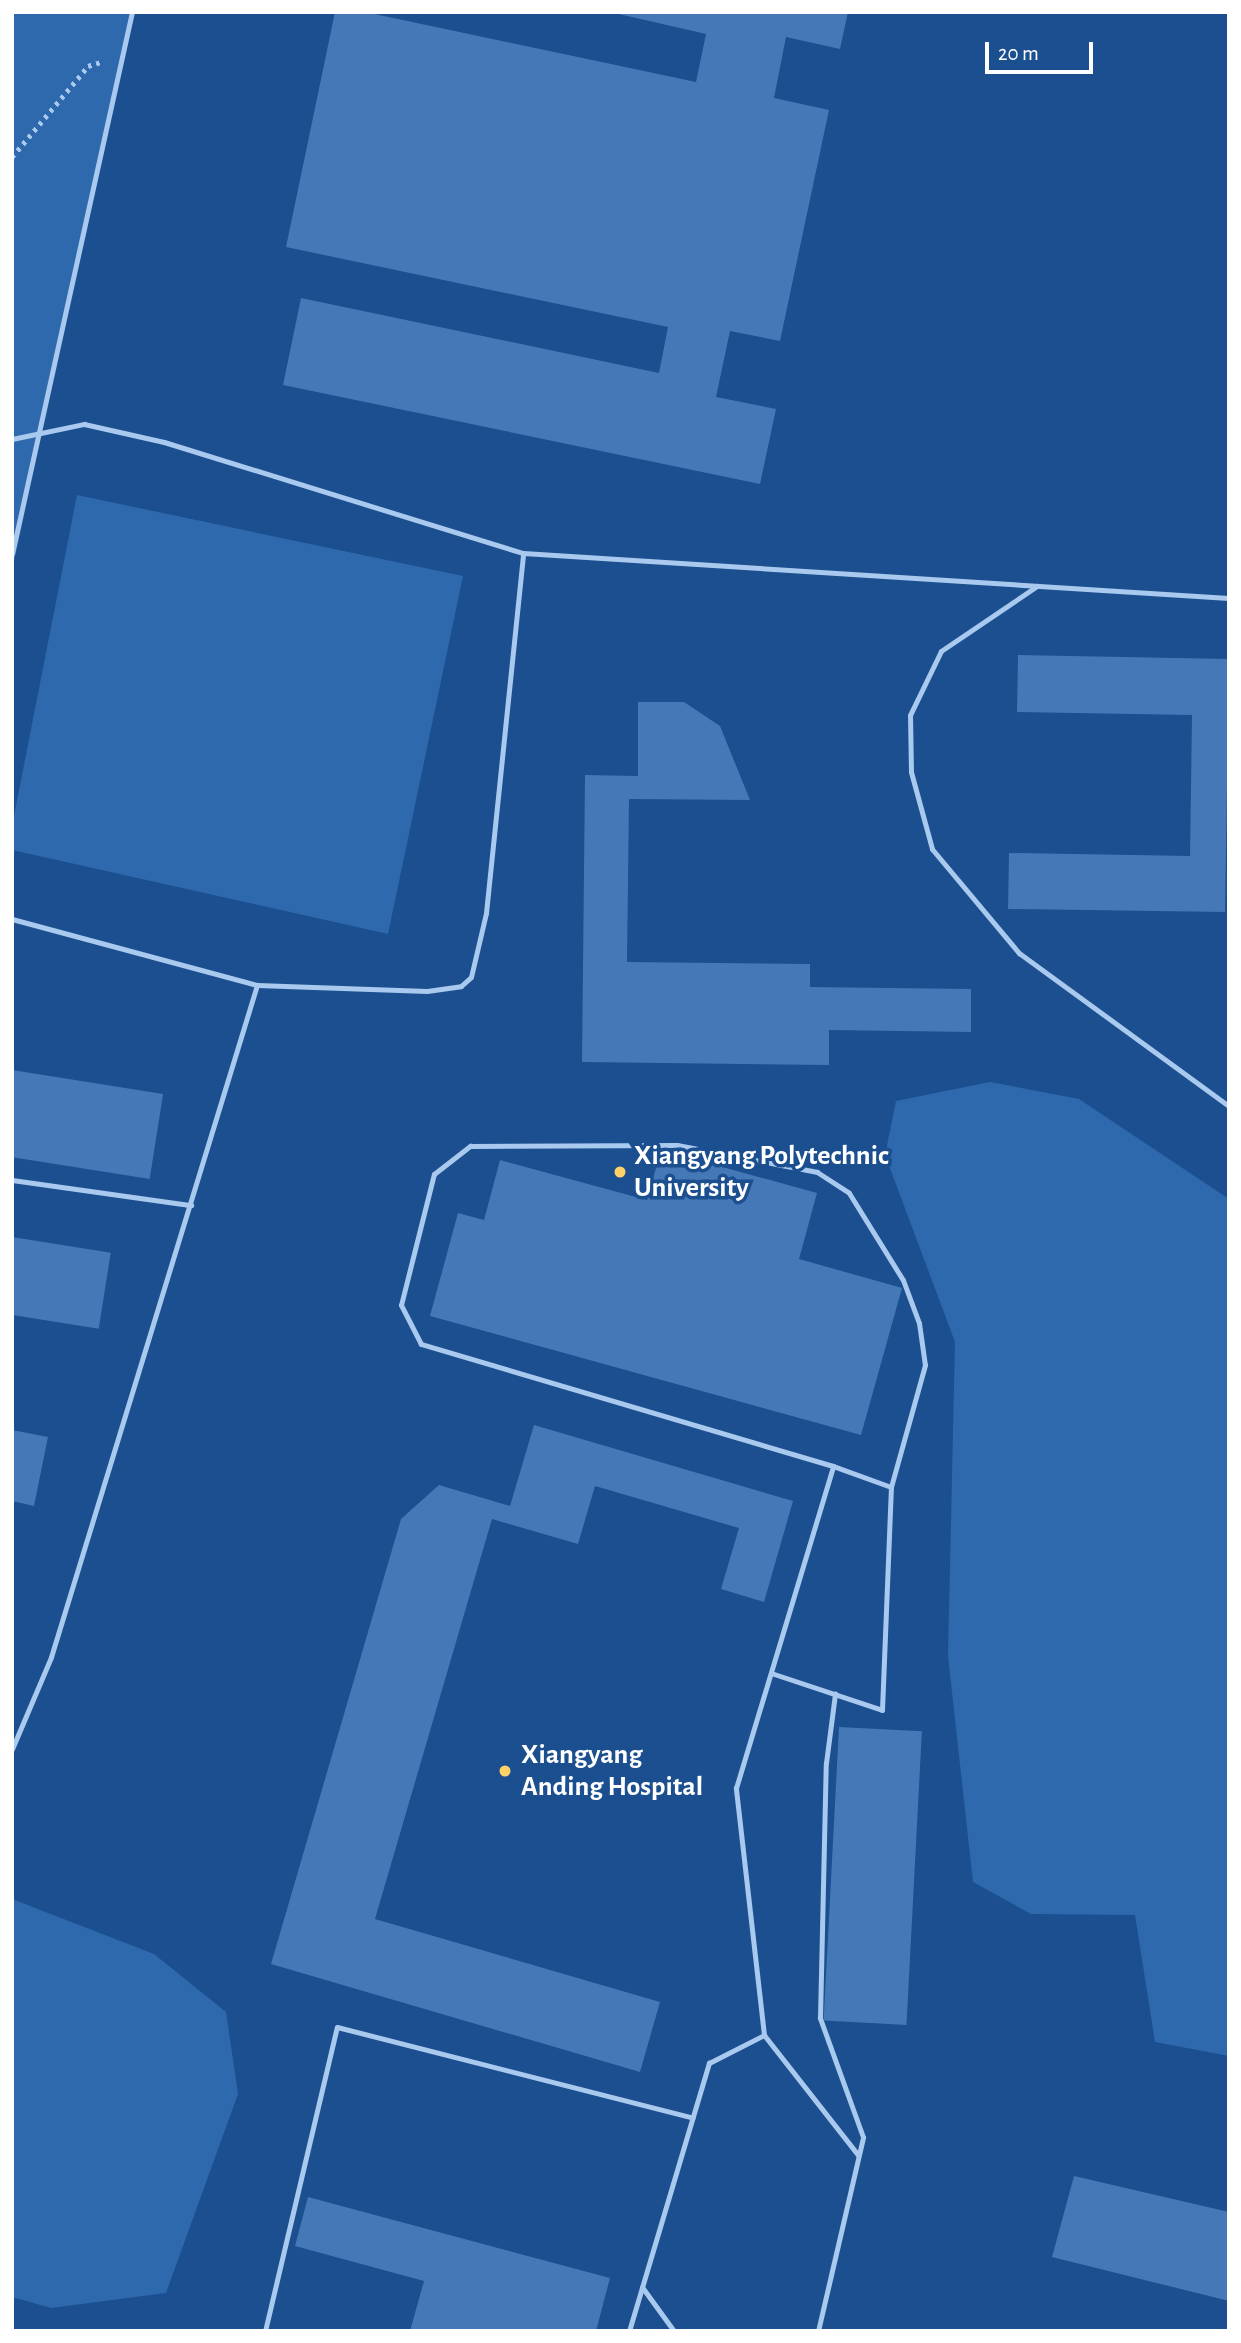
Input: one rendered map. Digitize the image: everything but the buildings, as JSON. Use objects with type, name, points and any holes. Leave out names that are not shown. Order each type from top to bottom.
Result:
[{"type":"lane","points":[[12,554],[132,12]]},
{"type":"lane","points":[[12,439],[84,424],[164,442],[523,553],[1229,598]]},
{"type":"lane","points":[[12,919],[257,985],[427,991],[461,986],[471,977],[486,913],[523,553]]},
{"type":"lane","points":[[1037,586],[941,651],[910,715],[911,772],[932,849],[1019,953],[1229,1106]]},
{"type":"lane","points":[[12,1749],[55,1644],[257,985]]},
{"type":"lane","points":[[771,1673],[881,1710],[891,1487],[925,1365],[919,1323],[903,1280],[849,1193],[817,1172],[677,1145],[470,1146],[434,1174],[401,1306],[421,1344],[832,1466],[891,1487]]},
{"type":"lane","points":[[12,1180],[191,1205]]},
{"type":"lane","points":[[832,1466],[736,1788],[764,2035],[858,2155]]},
{"type":"lane","points":[[818,2331],[863,2137],[820,2018],[827,1763],[835,1694]]},
{"type":"lane","points":[[265,2331],[337,2027],[693,2118]]},
{"type":"lane","points":[[629,2331],[709,2063],[764,2035]]},
{"type":"lane","points":[[642,2287],[674,2331]]},
{"type":"path","points":[[12,157],[88,66],[122,54]]},
{"type":"shaded area","points":[[12,12],[132,12],[12,571]]},
{"type":"shaded area","points":[[77,495],[463,576],[388,934],[12,850],[12,826]]},
{"type":"shaded area","points":[[990,1082],[1079,1099],[1229,1199],[1229,2056],[1155,2042],[1135,1915],[1031,1914],[973,1882],[948,1656],[955,1342],[885,1155],[896,1101]]},
{"type":"shaded area","points":[[12,1899],[154,1954],[226,2012],[238,2094],[166,2293],[51,2308],[12,2297]]},
{"type":"place","name":"Xiangyang Polytechnic University","points":[[620,1172]]},
{"type":"place","name":"Xiangyang Anding Hospital","points":[[505,1771]]}]
